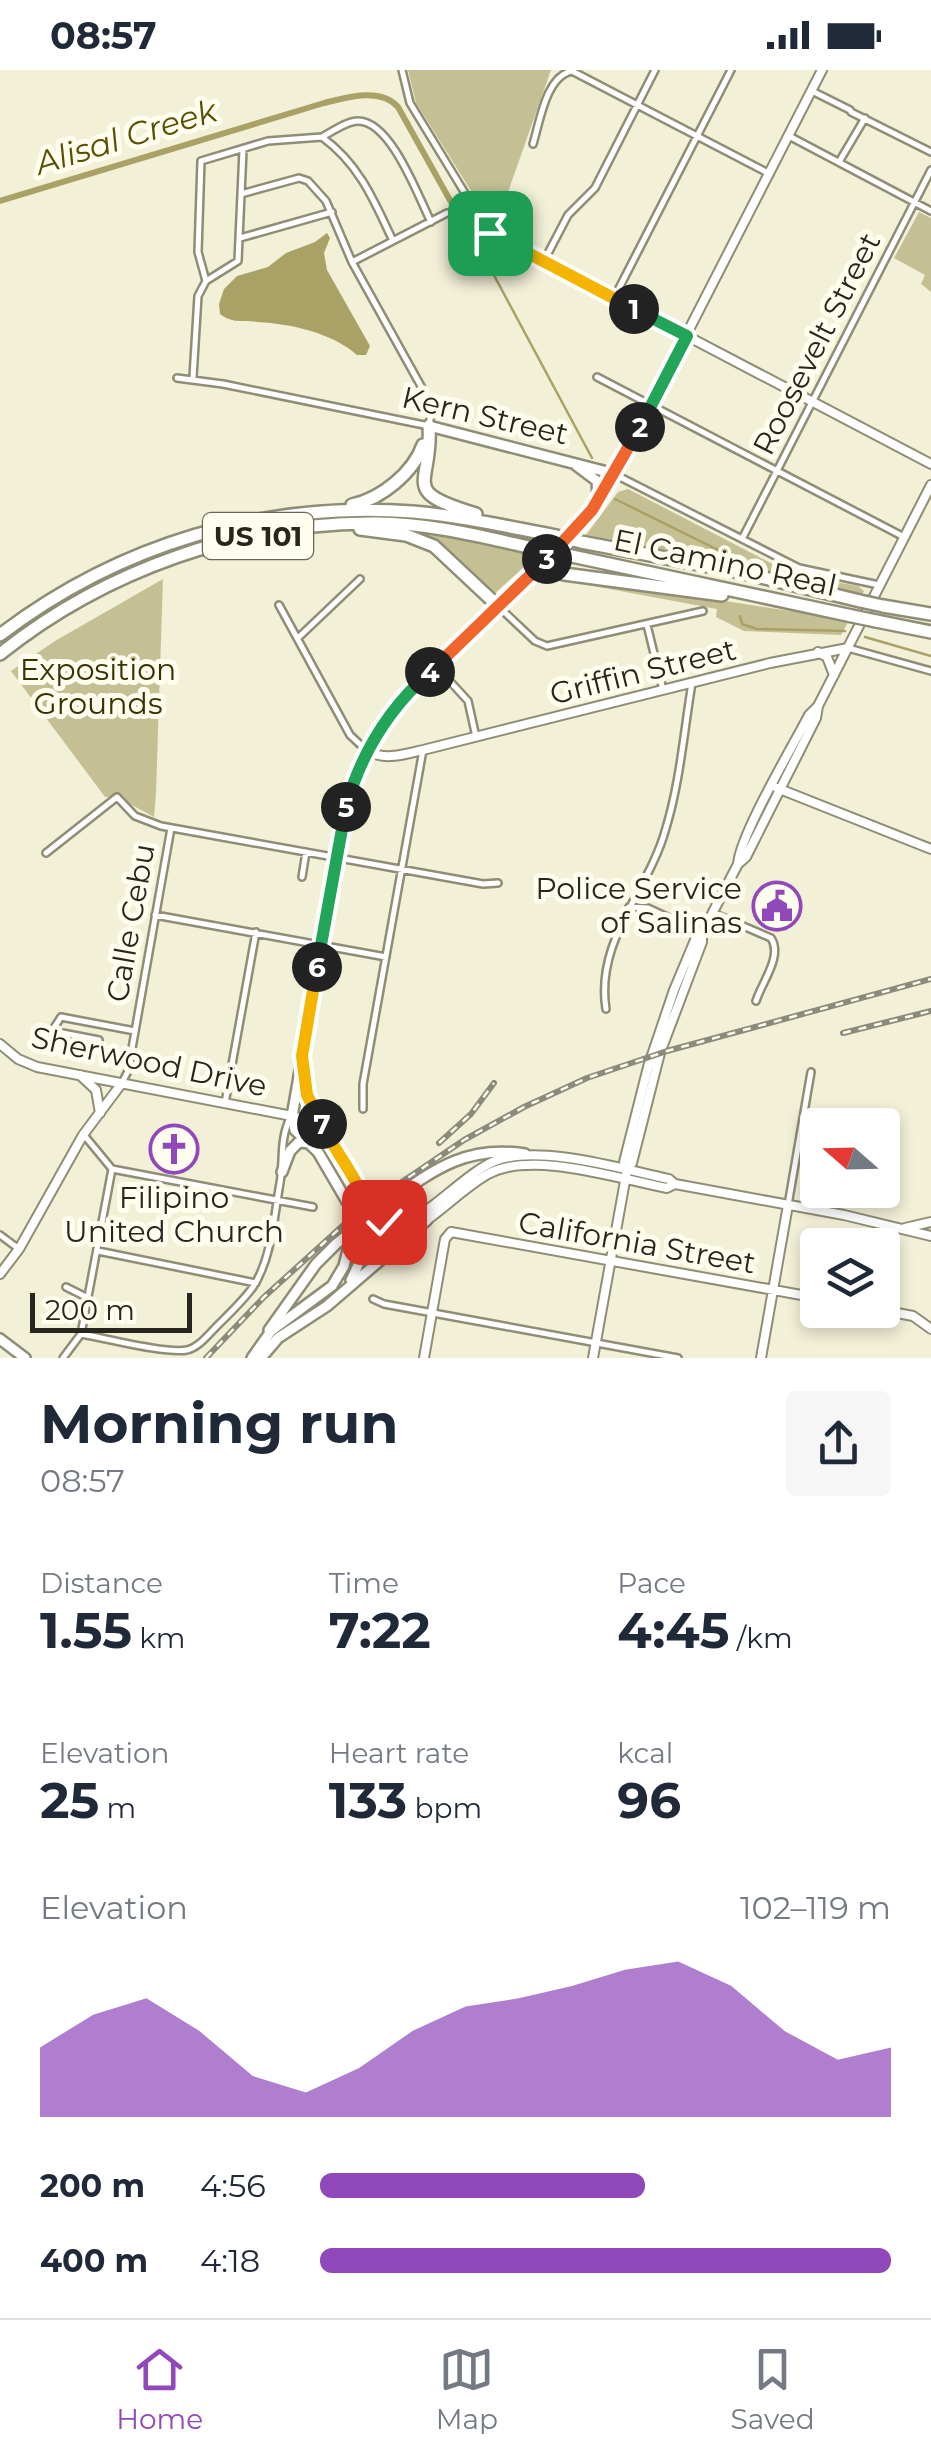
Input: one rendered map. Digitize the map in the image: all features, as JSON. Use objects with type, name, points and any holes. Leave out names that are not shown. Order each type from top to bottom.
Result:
[{"type":"highway","points":[[308,513],[376,498],[415,461],[429,426]]},
{"type":"highway","points":[[429,426],[423,479],[434,499],[533,532]]},
{"type":"highway","name":"El Camino Real","points":[[0,635],[80,581],[153,548],[208,530],[308,513],[413,512],[740,572],[931,614]]},
{"type":"highway","name":"El Camino Real","points":[[0,654],[68,607],[146,568],[224,542],[285,529],[375,523],[436,528],[931,632]]},
{"type":"highway","points":[[336,526],[406,535],[425,542],[449,556],[498,606]]},
{"type":"highway","points":[[538,568],[759,601],[776,600]]},
{"type":"main road","points":[[427,1220],[398,1236],[378,1235],[366,1228],[326,1164],[295,1130],[292,1116],[347,802],[367,751],[401,700],[573,535],[596,505],[652,406],[822,70]]},
{"type":"main road","points":[[687,336],[931,464]]},
{"type":"main road","name":"Kern Street","points":[[429,426],[615,474]]},
{"type":"main road","points":[[571,462],[597,482],[600,491],[596,505]]},
{"type":"main road","points":[[593,1358],[626,1175],[626,1148],[648,1067],[687,960],[738,864],[739,852],[776,787],[808,716],[834,676],[931,484]]},
{"type":"main road","name":"Griffin Street","points":[[367,751],[389,757],[424,750],[692,682],[848,648]]},
{"type":"main road","points":[[818,652],[826,657],[834,676]]},
{"type":"main road","points":[[776,787],[931,850]]},
{"type":"main road","name":"Sherwood Drive","points":[[0,1044],[27,1064],[292,1116]]},
{"type":"main road","points":[[302,1056],[307,1095],[331,1146],[358,1188],[366,1212],[360,1260],[347,1287]]},
{"type":"main road","points":[[80,1076],[96,1090],[100,1113]]},
{"type":"main road","points":[[0,1274],[20,1249],[83,1134],[122,1084]]},
{"type":"main road","points":[[292,1116],[312,1125],[331,1146]]},
{"type":"main road","points":[[282,1172],[294,1146],[310,1143]]},
{"type":"main road","points":[[252,1358],[316,1264],[388,1202],[435,1169],[476,1152],[504,1151],[626,1175]]},
{"type":"main road","points":[[366,1212],[390,1224],[410,1222],[473,1171],[525,1154]]},
{"type":"main road","points":[[261,1358],[278,1338],[327,1306],[427,1220],[474,1184],[505,1168],[552,1167],[669,1179],[675,1184],[931,1236]]},
{"type":"main road","points":[[761,1358],[788,1204]]},
{"type":"main road","points":[[265,1336],[320,1297],[337,1278],[350,1242],[349,1205]]},
{"type":"main road","points":[[905,1228],[931,1222]]},
{"type":"main road","name":"California Street","points":[[431,1313],[449,1233],[800,1295]]},
{"type":"main road","points":[[424,1358],[431,1313]]},
{"type":"main road","points":[[900,1314],[913,1316],[931,1329]]},
{"type":"main road","points":[[0,1339],[25,1358]]},
{"type":"street","points":[[402,70],[410,103],[482,225],[493,235],[687,336]]},
{"type":"street","points":[[590,79],[594,70]]},
{"type":"street","points":[[544,262],[570,212],[595,188],[655,70]]},
{"type":"street","points":[[614,298],[731,70]]},
{"type":"street","points":[[533,144],[559,76],[572,71],[770,174]]},
{"type":"street","points":[[812,91],[931,152]]},
{"type":"street","points":[[840,162],[865,118]]},
{"type":"street","points":[[206,280],[198,252],[202,161],[290,137],[322,137],[354,120],[380,130],[392,145],[430,222]]},
{"type":"street","points":[[789,136],[931,210]]},
{"type":"street","points":[[322,137],[356,168],[393,241]]},
{"type":"street","points":[[193,378],[198,296],[206,280],[236,264],[243,150]]},
{"type":"street","name":"Roosevelt Street","points":[[742,539],[931,170]]},
{"type":"street","points":[[241,194],[304,179],[321,193],[352,262],[427,398],[429,426]]},
{"type":"street","points":[[240,238],[332,212]]},
{"type":"street","points":[[352,262],[447,213]]},
{"type":"street","points":[[597,377],[904,537]]},
{"type":"street","name":"Kern Street","points":[[177,378],[429,426]]},
{"type":"street","name":"Kern Street","points":[[615,474],[804,570],[879,585]]},
{"type":"street","points":[[299,638],[360,579]]},
{"type":"street","points":[[279,605],[350,736],[367,751]]},
{"type":"street","points":[[498,606],[535,641],[547,646],[703,611]]},
{"type":"street","points":[[646,624],[663,690]]},
{"type":"street","name":"Griffin Street","points":[[848,648],[931,671]]},
{"type":"street","points":[[436,666],[468,701],[476,737]]},
{"type":"street","points":[[606,1009],[603,992],[612,944],[667,826],[692,682]]},
{"type":"street","points":[[364,1109],[363,1084],[424,750]]},
{"type":"street","points":[[46,854],[117,796],[139,818],[170,828],[483,884],[498,883]]},
{"type":"street","name":"Calle Cebu","points":[[122,1084],[170,828]]},
{"type":"street","points":[[302,877],[306,852]]},
{"type":"street","points":[[628,907],[648,908],[702,932]]},
{"type":"street","points":[[712,913],[770,938],[776,946],[776,956],[756,1002]]},
{"type":"street","points":[[155,915],[386,957]]},
{"type":"street","points":[[225,1104],[256,932]]},
{"type":"street","points":[[99,1040],[52,1031],[61,1017],[134,1031]]},
{"type":"street","points":[[788,1204],[810,1072]]},
{"type":"street","points":[[81,1334],[182,1351],[203,1340],[256,1282],[269,1242],[282,1172],[282,1146],[292,1116]]},
{"type":"street","points":[[83,1134],[112,1169],[313,1206]]},
{"type":"street","points":[[64,1358],[81,1334],[112,1169]]},
{"type":"street","points":[[0,1236],[20,1249]]},
{"type":"street","points":[[98,1252],[256,1282]]},
{"type":"street","points":[[66,1287],[88,1298]]},
{"type":"street","points":[[373,1299],[678,1358]]},
{"type":"green space","points":[[408,70],[551,70],[495,229],[416,103]]},
{"type":"green space","points":[[919,212],[931,218],[931,292],[921,284],[925,275],[894,258]]},
{"type":"green space","points":[[628,489],[792,574],[858,586],[864,591],[862,595],[586,535],[618,492]]},
{"type":"green space","points":[[408,529],[536,556],[493,595],[448,551]]},
{"type":"green space","points":[[548,574],[849,620],[841,635],[744,631],[716,617],[717,609],[545,577]]},
{"type":"green space","name":"Exposition Grounds","points":[[163,579],[154,817],[117,797],[105,797],[11,671]]},
{"type":"shaded area","points":[[327,233],[327,270],[370,346],[366,355],[357,355],[311,331],[234,320],[220,314],[224,289],[237,276],[268,267],[286,253]]},
{"type":"waterway","name":"Alisal Creek","points":[[0,201],[324,103],[373,95],[398,107],[456,211]]},
{"type":"waterway","name":"Alisal Creek","points":[[459,210],[592,458]]},
{"type":"waterway","name":"Alisal Creek","points":[[615,499],[720,551]]},
{"type":"waterway","name":"Alisal Creek","points":[[740,616],[742,624],[757,629],[845,631]]},
{"type":"waterway","name":"Alisal Creek","points":[[865,637],[931,656]]},
{"type":"railway","points":[[206,1358],[264,1297],[359,1211],[464,1140],[524,1107],[587,1078],[667,1051],[931,979]]},
{"type":"railway","points":[[843,1033],[931,1011]]},
{"type":"railway","points":[[439,1143],[471,1114],[494,1083]]},
{"type":"place","name":"Police Service of Salinas","points":[[777,906]]},
{"type":"place","name":"Filipino United Church","points":[[174,1149]]},
{"type":"route","points":[[384,1222],[366,1212],[358,1188],[311,1105],[303,1079],[302,1056],[347,802],[375,736],[401,700],[573,535],[592,510],[612,480],[687,336],[490,233]]}]
